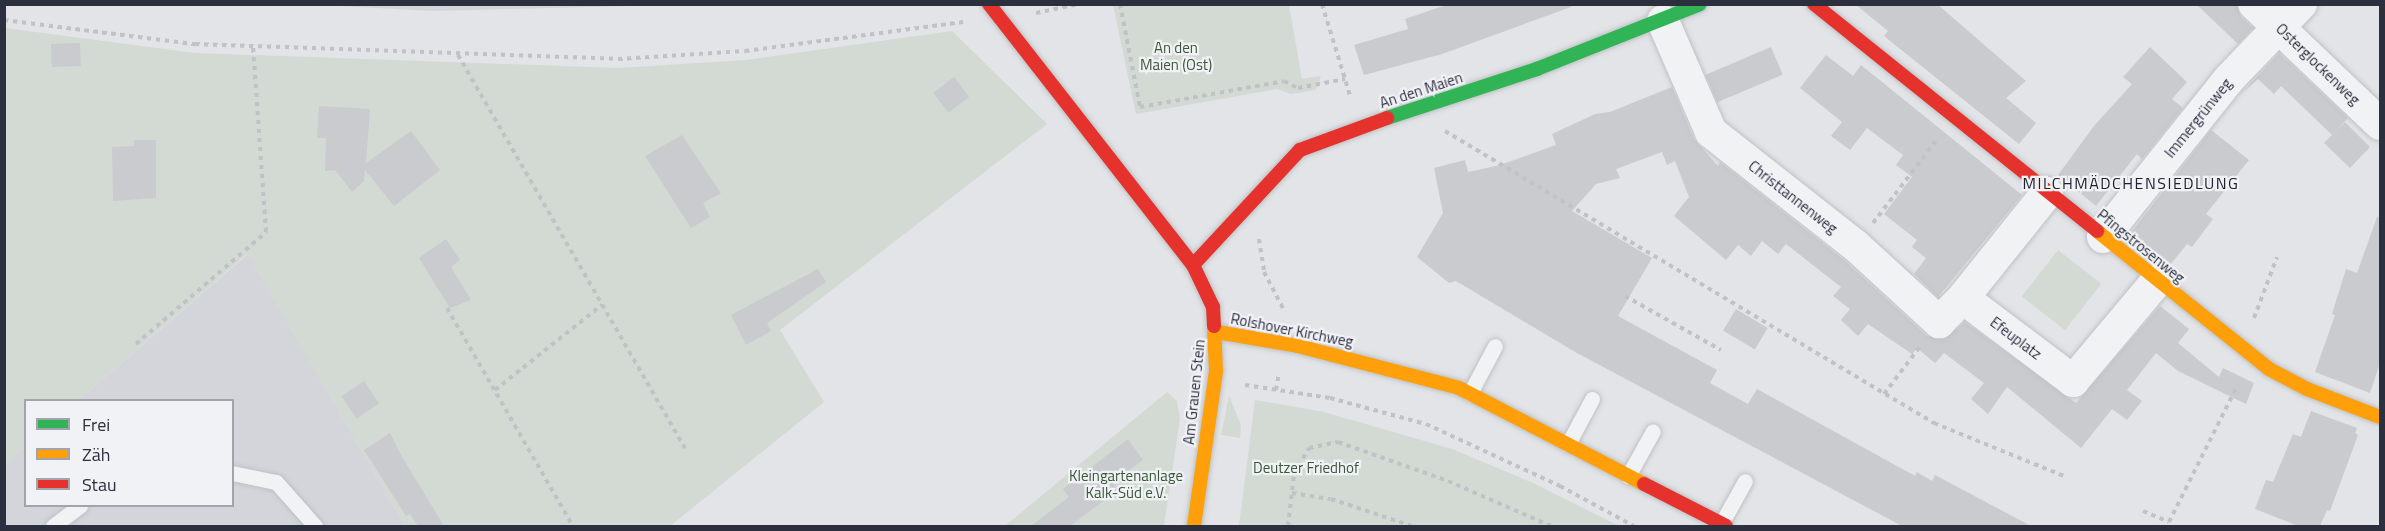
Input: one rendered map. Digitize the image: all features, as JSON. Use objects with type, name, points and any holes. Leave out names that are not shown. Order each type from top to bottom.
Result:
[{"type":"street","name":"Rolshover Kirchweg","points":[[989,4],[1193,266],[1213,307],[1217,332],[1378,365],[1470,393],[1723,525]]},
{"type":"street","name":"An den Maien","points":[[1193,266],[1300,150],[1663,21],[1700,4]]},
{"type":"street","name":"Pfingstrosenweg","points":[[1814,4],[1952,118],[2247,352],[2307,389],[2380,417]]},
{"type":"street","name":"Osterglockenweg","points":[[2254,4],[2380,124]]},
{"type":"street","name":"Immergrünweg","points":[[2103,237],[2230,78],[2301,4]]},
{"type":"street","name":"Christtannenweg","points":[[1663,21],[1711,132],[1856,246],[1939,322]]},
{"type":"street","points":[[1939,322],[1963,298],[2047,193]]},
{"type":"street","name":"Efeuplatz","points":[[1963,298],[2073,381],[2157,281]]},
{"type":"street","name":"Am Grauen Stein","points":[[1194,526],[1215,380],[1217,332]]},
{"type":"lane","points":[[1470,393],[1495,346]]},
{"type":"lane","points":[[1568,444],[1592,399]]},
{"type":"lane","points":[[1628,476],[1653,431]]},
{"type":"lane","points":[[234,473],[276,482],[315,526]]},
{"type":"lane","points":[[1723,525],[1745,481]]},
{"type":"lane","points":[[52,526],[79,507]]},
{"type":"path","points":[[4,20],[195,45],[618,59],[745,51],[937,27],[998,15],[1020,17],[1079,4]]},
{"type":"path","points":[[1120,4],[1140,108],[1284,81],[1298,88],[1345,79]]},
{"type":"path","points":[[1322,4],[1360,127]]},
{"type":"path","points":[[136,344],[266,232],[253,47]]},
{"type":"path","points":[[458,55],[685,448]]},
{"type":"path","points":[[1411,111],[1935,423],[2064,476]]},
{"type":"path","points":[[1856,246],[1952,118]]},
{"type":"path","points":[[1237,219],[1261,241],[1264,273],[1287,316],[1276,390]]},
{"type":"path","points":[[2144,511],[2169,522],[2247,352],[2277,257]]},
{"type":"path","points":[[1624,296],[1634,305],[1721,350]]},
{"type":"path","points":[[495,391],[602,305]]},
{"type":"path","points":[[447,308],[573,526]]},
{"type":"path","points":[[1884,394],[1939,322]]},
{"type":"path","points":[[1215,380],[1330,398],[1426,424],[1560,486],[1634,526]]},
{"type":"path","points":[[1288,526],[1294,474],[1309,448],[1338,442],[1448,481],[1551,526]]},
{"type":"path","points":[[1292,493],[1331,499],[1412,526]]},
{"type":"shaded area","points":[[320,5],[671,5],[433,11]]},
{"type":"shaded area","points":[[248,254],[405,526],[5,526],[4,466],[24,448],[24,507],[234,507],[234,399],[80,399]]},
{"type":"green space","name":"An den Maien (Ost)","points":[[1113,5],[1289,5],[1302,79],[1321,76],[1316,90],[1291,94],[1277,89],[1136,114]]},
{"type":"green space","points":[[5,28],[195,53],[618,68],[746,60],[952,31],[1047,124],[780,330],[824,402],[670,526],[405,526],[247,254],[80,399],[24,399],[24,448],[5,466]]},
{"type":"green space","points":[[2058,250],[2101,284],[2065,330],[2022,296]]},
{"type":"green space","name":"Kleingartenanlage Kalk-Süd e.V.","points":[[1167,392],[1177,401],[1180,419],[1164,526],[1005,526]]},
{"type":"green space","points":[[1229,396],[1241,425],[1240,438],[1221,435]]},
{"type":"green space","name":"Deutzer Friedhof","points":[[1255,400],[1324,412],[1452,449],[1533,483],[1619,526],[1239,526]]},
{"type":"building","points":[[1449,4],[1571,4],[1571,7],[1442,54],[1364,75],[1354,45],[1408,29],[1405,19]]},
{"type":"building","points":[[1855,4],[1937,4],[2026,81],[2006,98],[2036,123],[2019,144],[1884,36],[1888,31]]},
{"type":"building","points":[[2196,4],[2237,4],[2241,17],[2253,28],[2213,71],[2238,44]]},
{"type":"building","points":[[80,43],[81,66],[52,67],[51,44]]},
{"type":"building","points":[[1771,47],[1783,75],[1717,102],[1706,75]]},
{"type":"building","points":[[2150,47],[2187,82],[2172,99],[2183,108],[2142,159],[2137,154],[2096,206],[2058,175],[2094,126],[2132,84],[2123,77]]},
{"type":"building","points":[[2279,53],[2348,118],[2335,132],[2345,122],[2370,147],[2350,168],[2324,143],[2332,135],[2281,86],[2274,94],[2258,79],[2239,96]]},
{"type":"building","points":[[1826,55],[1853,76],[1861,65],[2022,195],[1938,297],[1914,274],[1926,258],[1912,247],[1917,240],[1884,214],[1912,177],[1896,165],[1903,155],[1867,128],[1850,150],[1831,136],[1842,122],[1800,88]]},
{"type":"building","points":[[954,77],[969,97],[948,113],[933,93]]},
{"type":"building","points":[[1672,87],[1694,139],[1718,166],[1720,162],[1844,260],[1927,336],[1944,339],[1965,322],[2076,403],[2160,306],[2189,329],[2178,343],[2219,377],[2223,368],[2254,383],[2246,404],[2178,371],[2156,353],[2127,390],[2142,401],[2127,420],[2112,409],[2081,448],[2007,387],[1988,414],[1971,399],[1984,383],[1944,353],[1935,363],[1917,348],[1912,354],[1868,324],[1858,336],[1841,320],[1850,309],[1833,296],[1841,287],[1786,244],[1778,254],[1762,241],[1751,256],[1738,245],[1726,260],[1674,216],[1689,197],[1675,161],[1667,165],[1662,152],[1616,169],[1620,178],[1596,184],[1572,211],[1652,258],[1618,316],[1717,370],[1710,383],[1748,404],[1757,389],[1915,476],[1917,472],[1932,481],[1935,475],[2031,526],[1902,526],[1577,353],[1456,281],[1449,283],[1417,257],[1443,213],[1434,168],[1465,160],[1468,172],[1500,165],[1556,145],[1552,134],[1595,114],[1610,112]]},
{"type":"building","points":[[319,106],[370,109],[366,163],[411,131],[440,170],[394,206],[365,170],[364,181],[352,192],[335,170],[325,171],[326,138],[317,138]]},
{"type":"building","points":[[2211,130],[2249,160],[2206,214],[2213,219],[2192,247],[2187,244],[2170,265],[2130,234]]},
{"type":"building","points":[[682,135],[721,193],[703,203],[710,217],[691,228],[645,156]]},
{"type":"building","points":[[134,140],[156,140],[156,198],[113,201],[112,147],[134,146]]},
{"type":"building","points":[[2377,217],[2380,218],[2380,363],[2370,393],[2315,372],[2335,315],[2332,314],[2346,269],[2357,273]]},
{"type":"building","points":[[446,239],[460,260],[451,267],[471,300],[450,308],[419,258]]},
{"type":"building","points":[[818,269],[826,282],[767,323],[771,331],[746,345],[731,315]]},
{"type":"building","points":[[1736,309],[1768,328],[1755,349],[1723,330]]},
{"type":"building","points":[[364,381],[379,403],[357,418],[342,396]]},
{"type":"building","points":[[2311,411],[2357,428],[2355,433],[2358,435],[2330,511],[2327,510],[2320,526],[2298,526],[2255,509],[2266,480],[2273,482],[2293,434],[2301,437]]},
{"type":"building","points":[[390,433],[444,526],[418,526],[410,514],[406,516],[364,450]]},
{"type":"building","points":[[1128,439],[1143,460],[1112,482],[1118,490],[1070,526],[1031,526],[1069,497],[1063,489]]},
{"type":"traffic: fast","points":[[1387,118],[1537,69],[1700,4]]},
{"type":"traffic: slow","points":[[2097,231],[2269,369],[2307,389],[2380,417]]},
{"type":"traffic: slow","points":[[1194,526],[1216,371],[1214,326]]},
{"type":"traffic: slow","points":[[1217,332],[1298,346],[1459,388],[1644,484]]},
{"type":"traffic: jam","points":[[989,4],[1193,265],[1213,307],[1214,326]]},
{"type":"traffic: jam","points":[[1814,4],[2097,231]]},
{"type":"traffic: jam","points":[[1193,265],[1300,150],[1387,118]]},
{"type":"traffic: jam","points":[[1644,484],[1726,526]]},
{"type":"district","name":"MILCHMÄDCHENSIEDLUNG","points":[[2131,183]]}]
